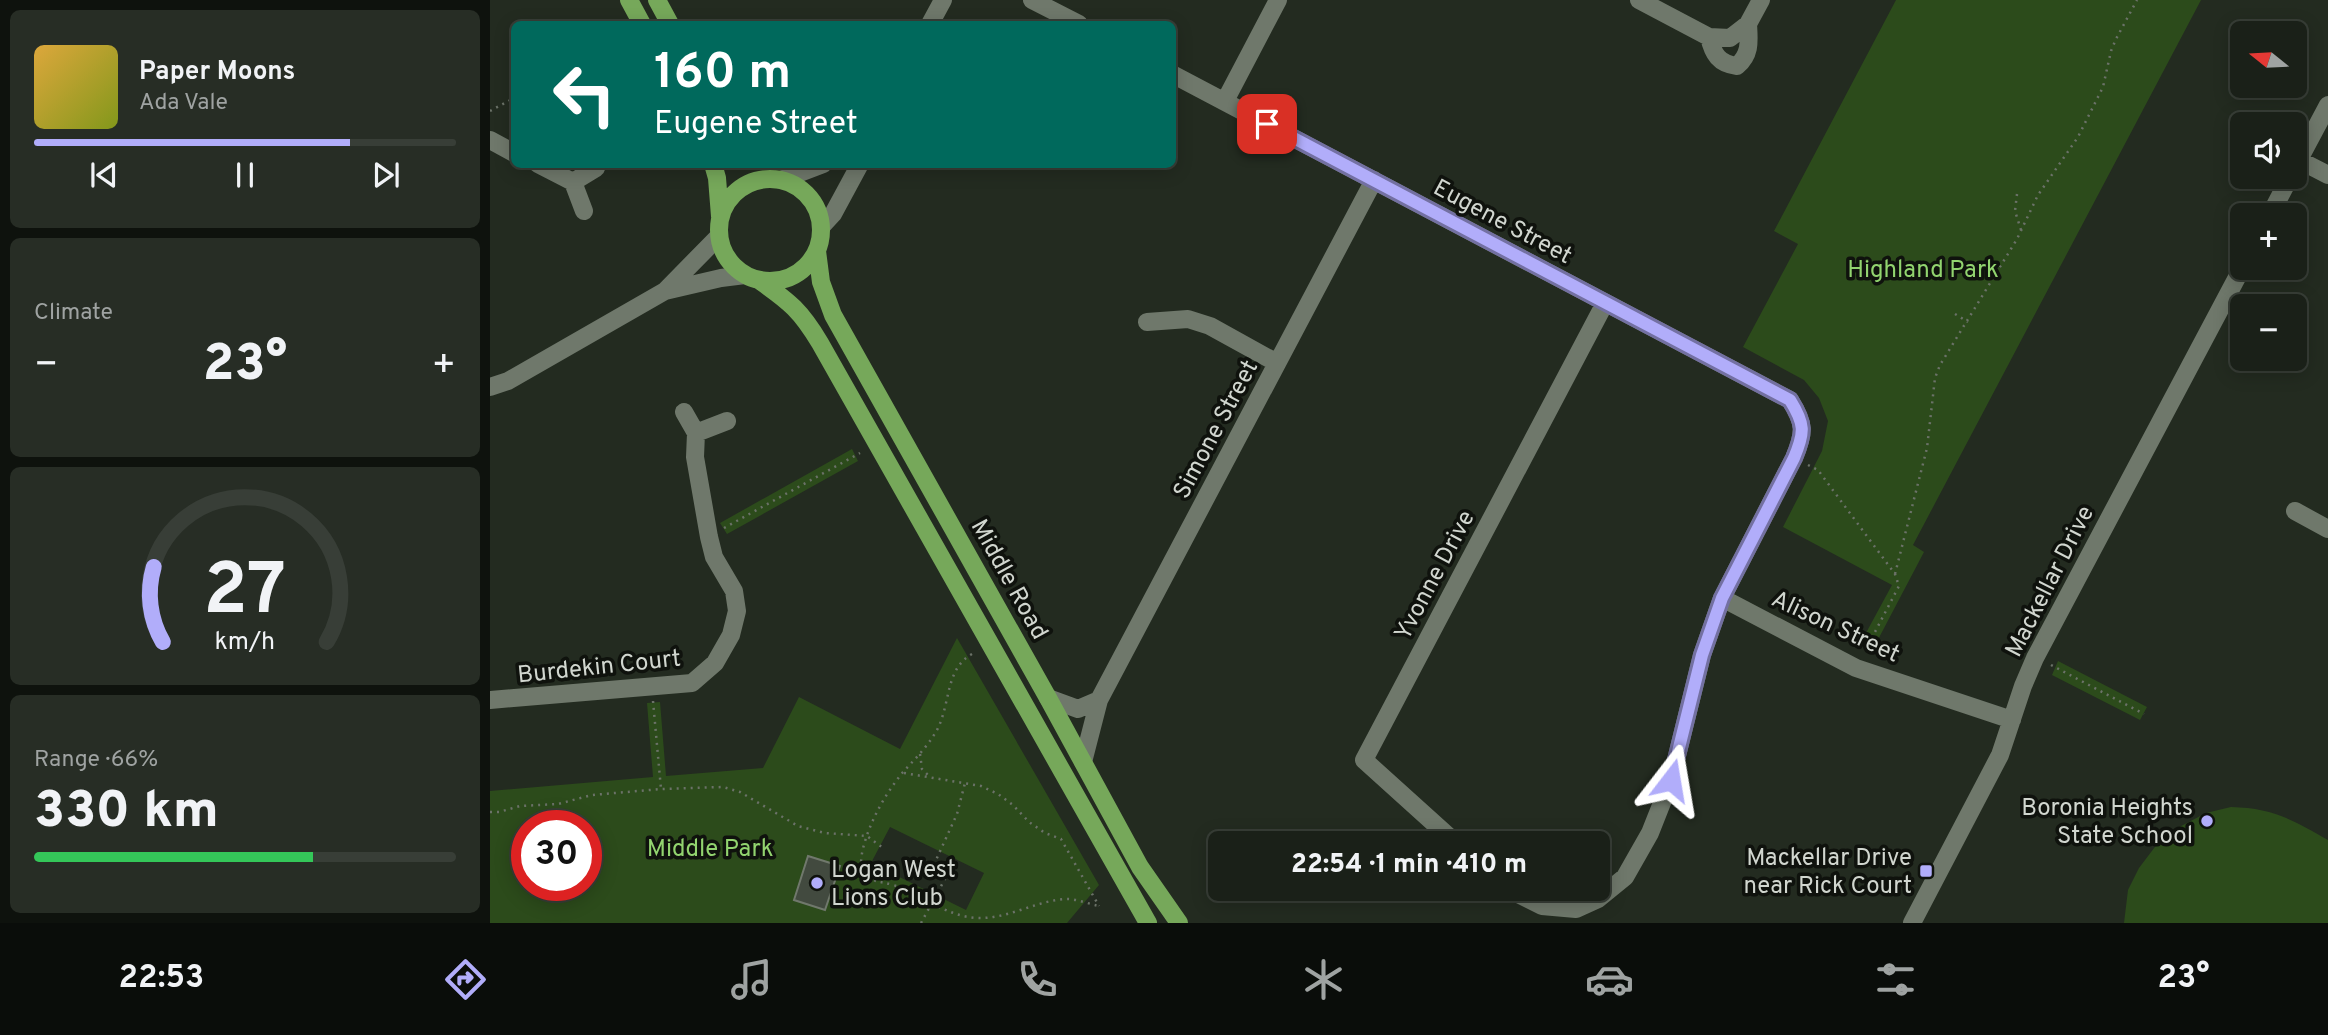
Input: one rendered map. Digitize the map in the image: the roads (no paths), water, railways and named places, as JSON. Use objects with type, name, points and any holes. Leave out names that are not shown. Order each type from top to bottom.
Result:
[{"type":"main road","points":[[629,0],[640,21]]},
{"type":"main road","points":[[657,0],[668,21]]},
{"type":"main road","points":[[714,168],[717,178],[720,228],[722,248],[729,261],[752,278],[776,282],[792,277],[806,268],[817,251],[821,227],[820,215],[810,197],[797,186],[772,174],[744,187],[729,200],[720,228]]},
{"type":"main road","name":"Middle Road","points":[[817,251],[821,282],[833,315],[1140,867],[1179,923]]},
{"type":"main road","name":"Middle Road","points":[[752,278],[789,301],[813,332],[1148,923]]},
{"type":"street","points":[[932,21],[943,0]]},
{"type":"street","points":[[1032,0],[1073,21]]},
{"type":"street","points":[[1225,101],[1278,0]]},
{"type":"street","points":[[1639,0],[1709,37],[1730,38],[1748,24],[1761,0]]},
{"type":"street","points":[[1709,37],[1717,58],[1726,65],[1737,66],[1745,59],[1749,44],[1748,24]]},
{"type":"street","name":"Eugene Street","points":[[1176,76],[1790,400],[1802,420],[1802,438],[1722,598]]},
{"type":"street","points":[[2307,145],[2328,105]]},
{"type":"street","points":[[490,140],[511,151]]},
{"type":"street","points":[[545,168],[573,183],[584,211]]},
{"type":"street","points":[[573,183],[596,168]]},
{"type":"street","points":[[772,174],[803,168]]},
{"type":"street","points":[[821,227],[833,214],[858,168]]},
{"type":"street","points":[[2307,168],[2328,175]]},
{"type":"street","name":"Simone Street","points":[[1083,762],[1099,700],[1374,180]]},
{"type":"street","points":[[665,291],[720,228]]},
{"type":"street","points":[[490,387],[508,381],[665,291],[722,278],[752,278]]},
{"type":"street","name":"Mackellar Drive","points":[[1912,923],[2000,755],[2035,658],[2236,280]]},
{"type":"street","name":"Yvonne Drive","points":[[1443,831],[1364,760],[1605,303]]},
{"type":"street","points":[[1147,322],[1188,319],[1210,326],[1277,363]]},
{"type":"street","name":"Burdekin Court","points":[[490,700],[692,683],[715,663],[731,635],[737,611],[734,591],[714,557],[695,457],[696,433],[684,412]]},
{"type":"street","points":[[696,433],[727,421]]},
{"type":"street","points":[[2295,511],[2328,529]]},
{"type":"street","points":[[1532,901],[1576,916],[1625,877],[1650,833],[1671,780],[1702,655],[1722,598]]},
{"type":"street","name":"Alison Street","points":[[1722,598],[1856,668],[2012,720]]},
{"type":"street","points":[[1048,698],[1078,709],[1099,700]]},
{"type":"place","name":"Boronia Heights State School","points":[[2207,821]]},
{"type":"place","name":"Mackellar Drive near Rick Court","points":[[1926,871]]},
{"type":"place","name":"Logan West Lions Club","points":[[817,883]]},
{"type":"park label","name":"Highland Park","points":[[1923,269]]},
{"type":"park label","name":"Middle Park","points":[[710,848]]}]
